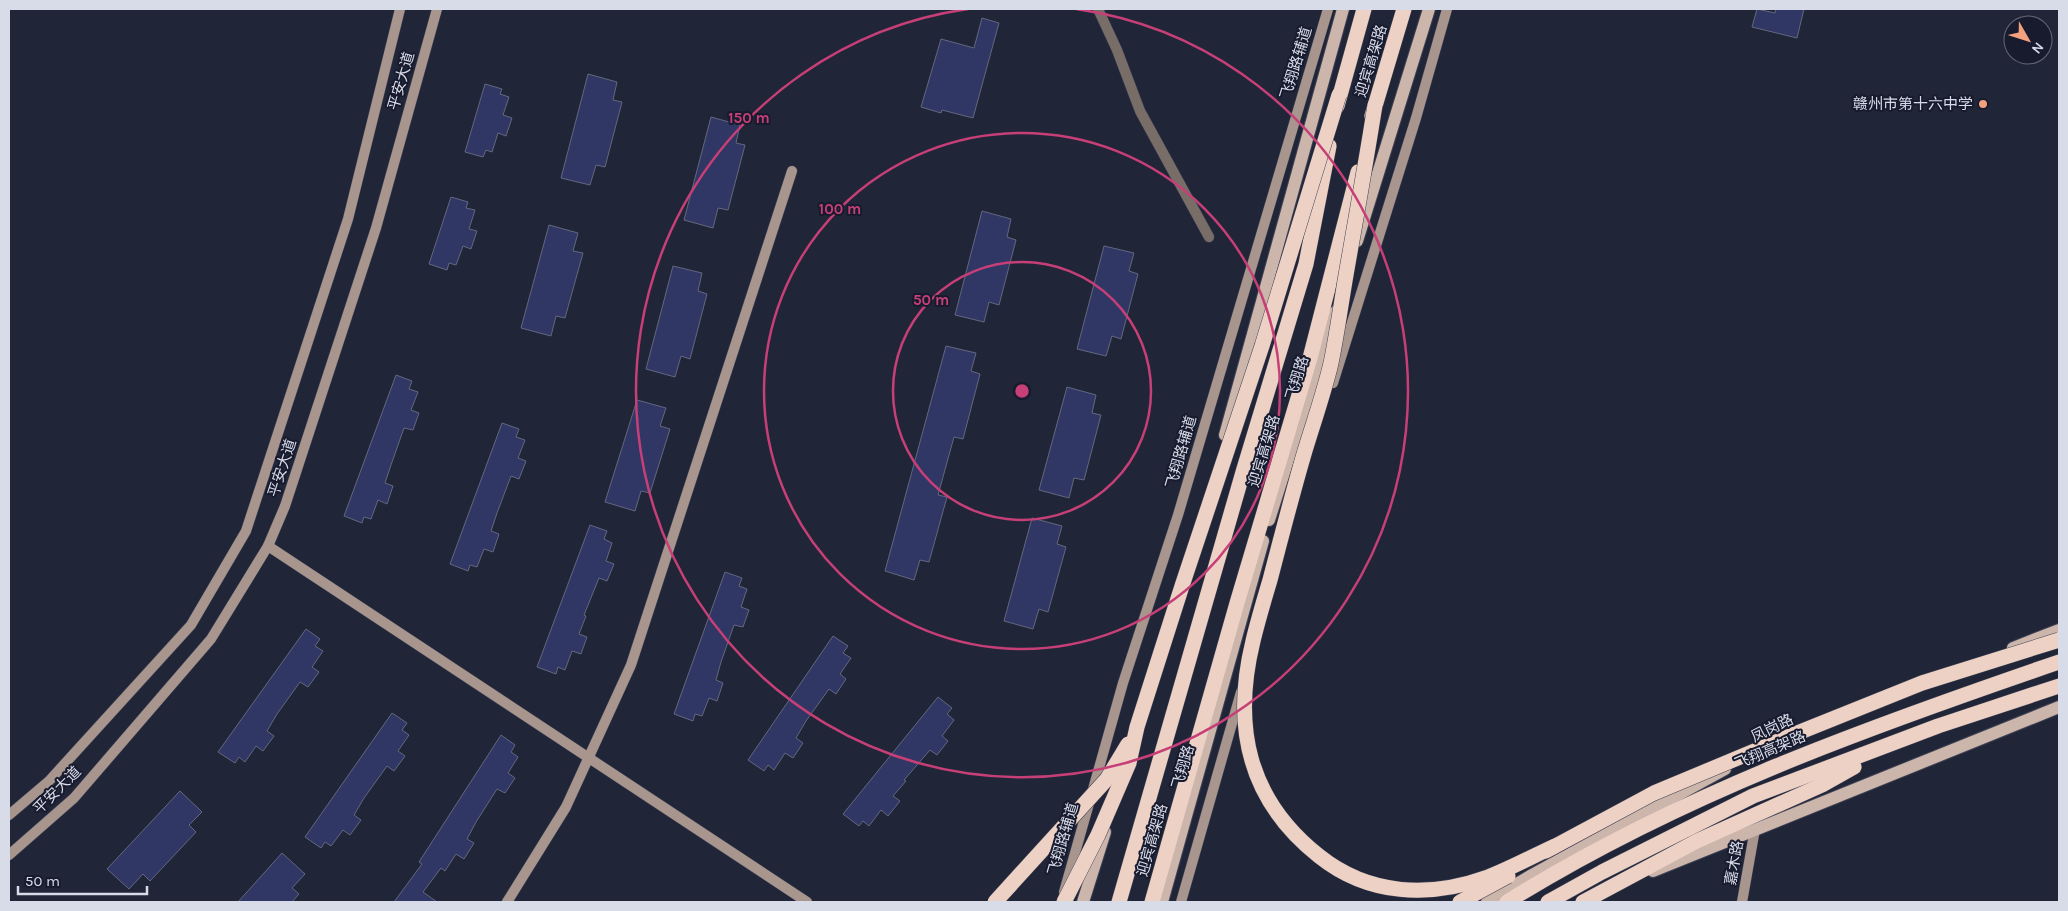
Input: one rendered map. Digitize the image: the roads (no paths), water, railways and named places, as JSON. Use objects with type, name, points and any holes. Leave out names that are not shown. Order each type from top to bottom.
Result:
[{"type":"highway","name":"迎宾高架路","points":[[1119,902],[1246,463],[1306,264],[1339,95],[1364,9]]},
{"type":"highway","name":"迎宾高架路","points":[[1152,902],[1310,358],[1375,105],[1404,9]]},
{"type":"highway","points":[[1062,902],[1098,835],[1129,763],[1137,727],[1262,346],[1339,95]]},
{"type":"highway","points":[[1375,105],[1330,365],[1252,642],[1244,698],[1245,731],[1250,759],[1263,791],[1279,818],[1300,840],[1323,859],[1344,872],[1397,890],[1425,891],[1488,877],[1555,846],[1654,793],[1922,683],[2059,640]]},
{"type":"highway","name":"飞翔高架路","points":[[1507,902],[1587,855],[1678,808],[1861,732],[2059,662]]},
{"type":"highway","points":[[1548,902],[1602,872],[1753,796],[1938,726],[2059,686]]},
{"type":"highway","points":[[995,902],[1108,779],[1137,727]]},
{"type":"highway","points":[[1583,902],[1697,841],[1822,785],[1894,744]]},
{"type":"highway","points":[[1460,902],[1490,887],[1555,846]]},
{"type":"highway","points":[[1157,902],[1161,873]]},
{"type":"main road","points":[[1083,902],[1203,515],[1343,9]]},
{"type":"main road","name":"飞翔路","points":[[1162,902],[1265,532],[1429,9]]},
{"type":"main road","name":"凤岗路","points":[[1487,902],[1532,875],[1782,738],[2059,630]]},
{"type":"main road","points":[[1599,902],[1649,873],[2059,707]]},
{"type":"street","name":"平安大道","points":[[9,815],[49,781],[191,624],[246,531],[348,219],[400,9]]},
{"type":"street","name":"平安大道","points":[[9,855],[74,798],[211,639],[268,546],[285,506],[376,228],[437,9]]},
{"type":"street","points":[[1098,9],[1117,50],[1140,111],[1209,237]]},
{"type":"street","name":"飞翔路辅道","points":[[1062,902],[1123,683],[1178,515],[1328,9]]},
{"type":"street","points":[[1181,902],[1285,535],[1416,118],[1447,9]]},
{"type":"street","points":[[507,902],[566,807],[631,664],[792,171]]},
{"type":"street","points":[[268,546],[807,902]]},
{"type":"street","name":"嘉木路","points":[[1742,902],[1755,829]]},
{"type":"place","name":"赣州市第十六中学","points":[[1983,104]]}]
